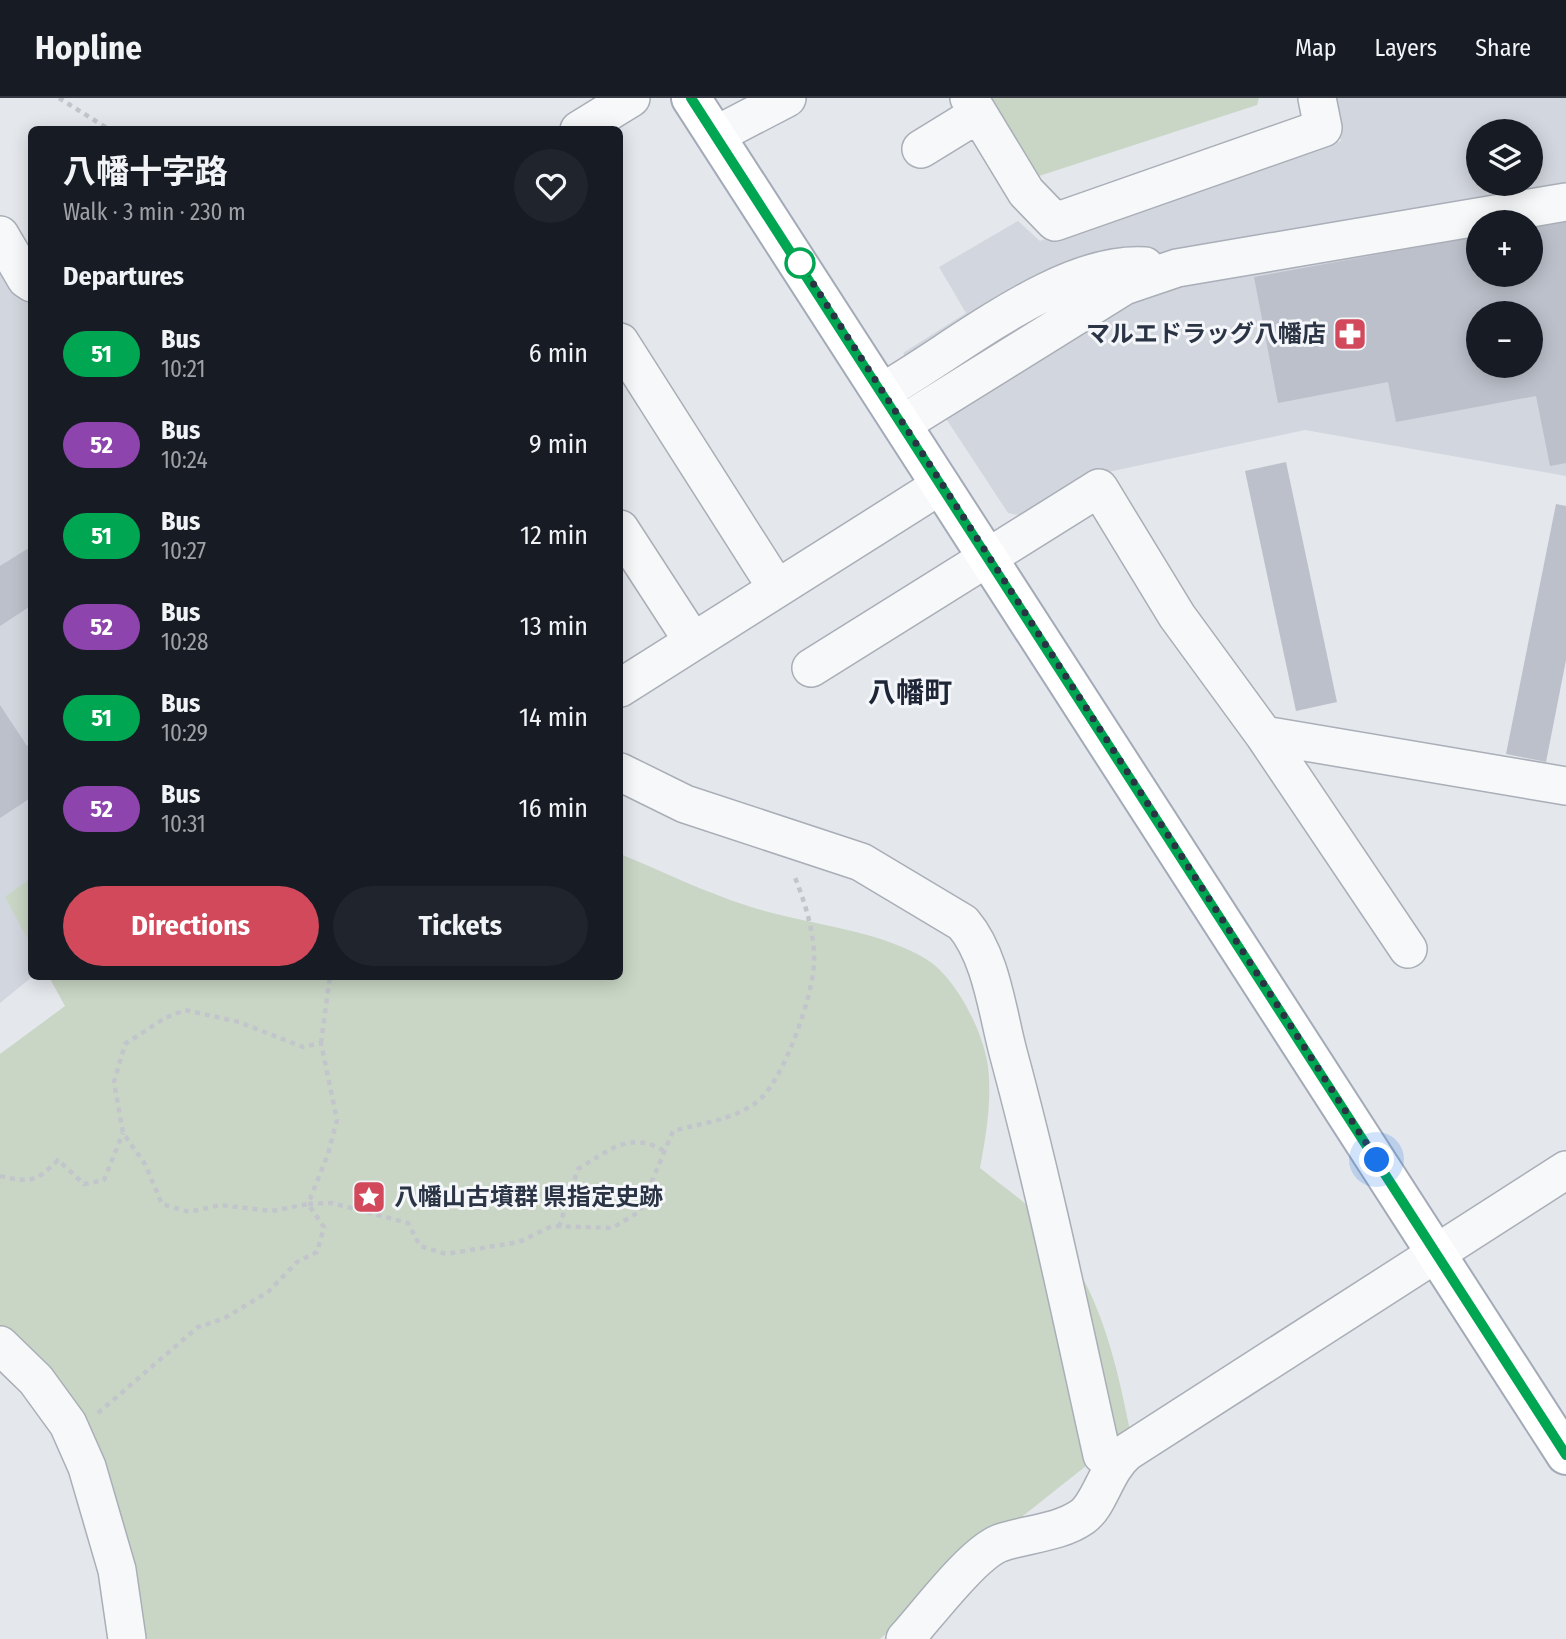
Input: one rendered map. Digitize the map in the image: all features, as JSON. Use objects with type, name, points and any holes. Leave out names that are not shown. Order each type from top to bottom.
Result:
[{"type":"main road","points":[[691,98],[989,556],[1566,1455]]},
{"type":"street","points":[[586,126],[631,98]]},
{"type":"street","points":[[716,135],[787,98]]},
{"type":"street","points":[[921,149],[974,106],[1026,192],[1055,222],[1324,128],[1317,98]]},
{"type":"street","points":[[902,424],[1124,286],[1177,268],[1566,202]]},
{"type":"street","points":[[0,235],[28,280]]},
{"type":"street","points":[[882,392],[1035,297],[1076,277],[1136,265],[1177,268]]},
{"type":"street","points":[[623,347],[776,587]]},
{"type":"street","points":[[623,686],[941,485]]},
{"type":"street","points":[[811,668],[1099,488],[1177,616],[1264,735],[1408,949]]},
{"type":"street","points":[[623,534],[692,640]]},
{"type":"street","points":[[1264,735],[1566,786]]},
{"type":"street","points":[[623,773],[685,804],[861,862],[931,902],[968,929],[985,967],[1030,1131],[1102,1455],[1113,1464]]},
{"type":"street","points":[[905,1639],[979,1556],[997,1544],[1073,1523],[1085,1515],[1113,1464],[1566,1170]]},
{"type":"street","points":[[0,1345],[36,1380],[71,1431],[87,1467],[117,1570],[127,1639]]},
{"type":"path","points":[[59,98],[104,126]]},
{"type":"path","points":[[321,1043],[303,1047],[239,1022],[185,1010],[165,1018],[125,1044],[114,1082],[123,1133],[145,1164],[162,1204],[189,1212],[220,1205],[272,1211],[307,1204],[332,1203],[408,1223],[420,1246],[446,1254],[519,1242],[552,1226],[612,1228],[639,1212],[673,1131],[722,1121],[756,1103],[770,1090],[797,1029],[814,966],[813,935],[780,834]]},
{"type":"path","points":[[307,1204],[328,1154],[337,1120],[321,1043],[329,980]]},
{"type":"path","points":[[0,1176],[26,1181],[39,1178],[58,1160],[84,1184],[104,1180],[123,1133]]},
{"type":"path","points":[[559,1227],[578,1169],[623,1142],[649,1142],[664,1151]]},
{"type":"path","points":[[71,1431],[106,1407],[198,1327],[223,1319],[268,1292],[297,1262],[317,1252],[324,1227],[307,1204]]},
{"type":"shaded area","points":[[1332,98],[1566,98],[1566,476],[1305,430],[1108,472],[1103,469],[1024,516],[1008,513],[903,353],[966,313],[939,267],[1018,221],[1040,241],[1341,141]]},
{"type":"shaded area","points":[[0,248],[28,286],[28,980],[0,1003]]},
{"type":"green space","points":[[985,98],[1259,98],[1257,105],[1039,176]]},
{"type":"green space","points":[[623,855],[748,906],[884,940],[926,959],[937,967],[967,1007],[981,1038],[988,1067],[989,1105],[980,1168],[1015,1195],[1055,1235],[1087,1286],[1109,1342],[1130,1431],[960,1566],[880,1639],[143,1639],[135,1569],[117,1502],[104,1470],[72,1408],[52,1379],[0,1325],[0,1054],[65,1006],[51,980],[623,980]]},
{"type":"green space","points":[[28,880],[28,939],[5,897]]},
{"type":"building","points":[[1566,220],[1566,463],[1550,466],[1536,396],[1396,422],[1388,382],[1278,403],[1254,277],[1466,238],[1466,287],[1543,287],[1543,224]]},
{"type":"building","points":[[1286,462],[1337,702],[1296,711],[1245,471]]},
{"type":"building","points":[[1556,504],[1566,506],[1566,660],[1546,762],[1506,754]]},
{"type":"building","points":[[28,548],[28,608],[0,626],[0,566]]},
{"type":"building","points":[[0,705],[28,745],[28,800],[0,818]]},
{"type":"bus line","name":"51","points":[[691,98],[1004,579],[1566,1455]]},
{"type":"place","name":"マルエドラッグ八幡店","points":[[1350,334]]},
{"type":"place","name":"八幡山古墳群 県指定史跡","points":[[369,1197]]},
{"type":"district","name":"八幡町","points":[[910,692]]},
{"type":"route","points":[[800,263],[1377,1160]]}]
